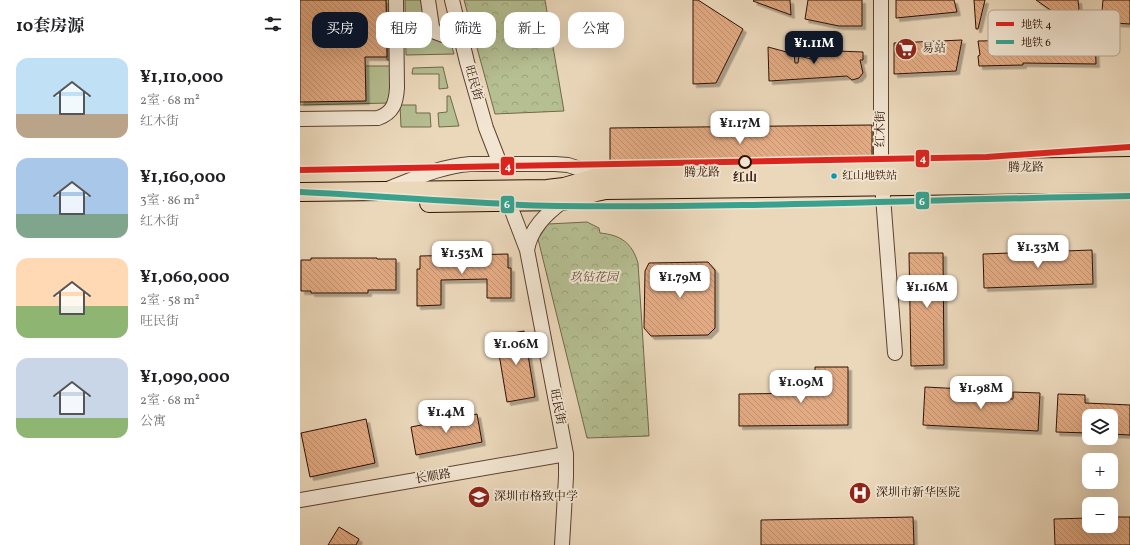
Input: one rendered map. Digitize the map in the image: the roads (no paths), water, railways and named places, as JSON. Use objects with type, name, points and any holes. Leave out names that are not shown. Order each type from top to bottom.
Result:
[{"type":"main road","name":"腾龙路","points":[[300,192],[548,189],[564,187],[602,176],[623,174],[882,178],[1129,179]]},
{"type":"main road","name":"腾龙路","points":[[300,204],[509,203],[563,201],[605,190],[882,178]]},
{"type":"street","points":[[300,120],[378,118],[389,113],[396,100],[397,88],[396,0]]},
{"type":"street","points":[[428,0],[432,27],[435,32],[440,34]]},
{"type":"street","name":"旺民街","points":[[452,0],[455,12]]},
{"type":"street","name":"红木街","points":[[881,0],[882,178],[895,353]]},
{"type":"street","name":"旺民街","points":[[464,48],[486,128],[500,164]]},
{"type":"street","points":[[382,191],[444,168],[457,165],[555,164],[574,167],[602,176]]},
{"type":"street","points":[[527,250],[533,231],[563,201]]},
{"type":"street","name":"旺民街","points":[[509,203],[527,250],[566,454],[562,545]]},
{"type":"street","name":"长顺路","points":[[300,500],[566,454]]},
{"type":"metro line","name":"4","points":[[300,170],[987,157],[1130,147]]},
{"type":"metro line","name":"6","points":[[300,192],[494,204],[558,206],[773,205],[1130,196]]},
{"type":"place","name":"易站","points":[[906,49]]},
{"type":"place","name":"红山","points":[[745,162]]},
{"type":"place","name":"红山地铁站","points":[[834,176]]},
{"type":"place","name":"深圳市新华医院","points":[[860,493]]},
{"type":"place","name":"深圳市格致中学","points":[[479,497]]},
{"type":"park label","name":"玖钻花园","points":[[594,278]]}]
